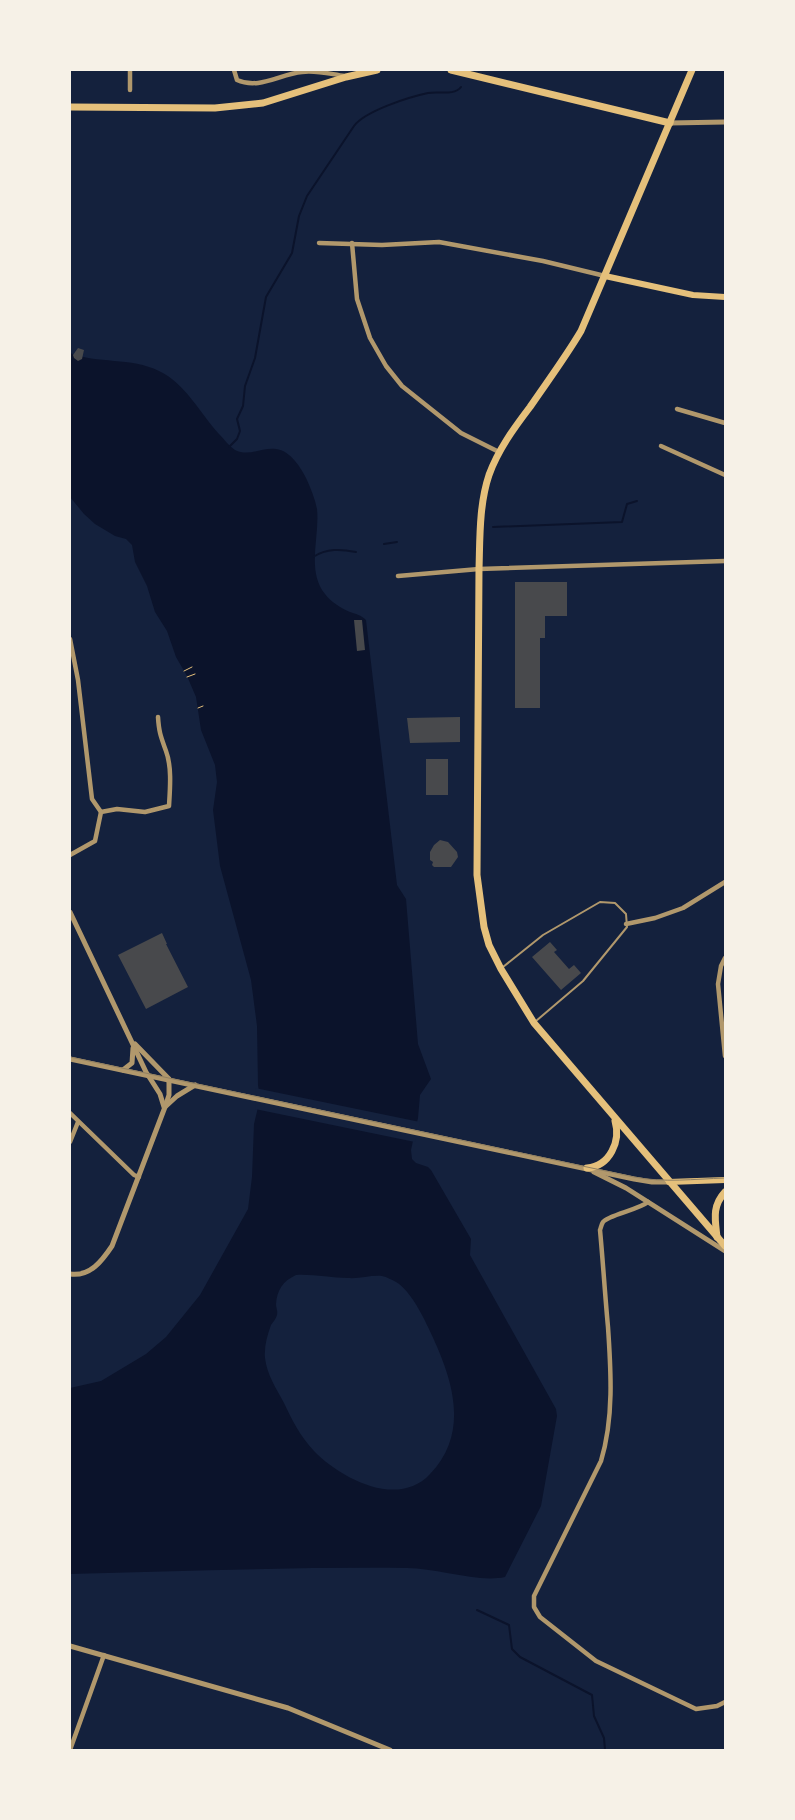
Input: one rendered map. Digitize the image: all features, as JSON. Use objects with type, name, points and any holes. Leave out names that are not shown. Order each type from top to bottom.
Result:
[{"type":"main road","points":[[70,108],[215,108],[263,103],[346,77],[377,70]]},
{"type":"main road","points":[[451,70],[670,123]]},
{"type":"main road","points":[[692,70],[581,331],[567,354],[510,434],[499,452],[489,476],[484,498],[479,569],[477,876],[484,927],[490,945],[501,969],[534,1023],[725,1246]]},
{"type":"main road","points":[[605,276],[693,295],[725,297]]},
{"type":"main road","points":[[587,1168],[592,1168],[604,1162],[612,1152],[617,1136],[615,1118]]},
{"type":"main road","points":[[669,1182],[725,1180]]},
{"type":"main road","points":[[717,1238],[714,1208],[725,1192]]},
{"type":"street","points":[[130,70],[130,90]]},
{"type":"street","points":[[234,70],[238,80],[250,84],[262,83],[300,72],[316,71],[346,77]]},
{"type":"street","points":[[670,123],[725,122]]},
{"type":"street","points":[[319,243],[382,245],[438,242],[543,261],[605,276]]},
{"type":"street","points":[[352,243],[357,298],[370,338],[386,366],[402,386],[461,433],[499,452]]},
{"type":"street","points":[[677,410],[725,423]]},
{"type":"street","points":[[661,446],[725,476]]},
{"type":"street","points":[[398,576],[479,569],[725,561]]},
{"type":"street","points":[[70,639],[78,680],[92,799],[102,812]]},
{"type":"street","points":[[102,812],[117,809],[144,812],[168,806],[170,769],[166,751],[159,735],[158,717]]},
{"type":"street","points":[[70,855],[95,841],[102,812]]},
{"type":"street","points":[[626,924],[655,918],[683,908],[725,882]]},
{"type":"street","points":[[70,912],[148,1075],[160,1094],[165,1108]]},
{"type":"street","points":[[725,958],[718,976],[725,1056]]},
{"type":"street","points":[[123,1070],[130,1066],[134,1060],[132,1042]]},
{"type":"street","points":[[70,1274],[78,1274],[89,1270],[101,1261],[115,1239],[165,1108],[169,1090],[169,1079],[132,1042]]},
{"type":"street","points":[[70,1059],[643,1180],[669,1182]]},
{"type":"street","points":[[165,1108],[177,1096],[195,1085]]},
{"type":"street","points":[[70,1113],[134,1175],[139,1177]]},
{"type":"street","points":[[70,1142],[78,1122]]},
{"type":"street","points":[[587,1168],[626,1188],[725,1251]]},
{"type":"street","points":[[648,1202],[608,1219],[603,1222],[600,1230],[610,1365],[606,1444],[601,1461],[538,1588],[533,1602],[540,1617],[596,1661],[696,1709],[717,1706],[725,1702]]},
{"type":"street","points":[[70,1646],[288,1708],[390,1750]]},
{"type":"street","points":[[70,1750],[104,1655]]},
{"type":"lane","points":[[501,969],[543,935],[600,902],[615,903],[626,914],[627,927],[583,981],[534,1023]]},
{"type":"path","points":[[184,671],[192,667]]},
{"type":"path","points":[[188,678],[195,674]]},
{"type":"path","points":[[198,708],[203,706]]},
{"type":"water","points":[[70,353],[91,358],[137,364],[159,371],[177,383],[219,434],[235,450],[245,453],[276,449],[291,456],[307,480],[317,509],[315,564],[319,585],[333,602],[366,620],[397,885],[406,899],[418,1044],[431,1079],[420,1095],[418,1118],[411,1150],[412,1159],[431,1170],[471,1239],[470,1255],[556,1409],[557,1416],[541,1506],[505,1577],[470,1577],[407,1568],[70,1574],[70,1388],[101,1381],[146,1354],[166,1337],[200,1295],[248,1209],[252,1177],[254,1124],[260,1099],[257,1026],[251,980],[220,866],[213,810],[217,782],[215,765],[201,730],[196,697],[176,657],[167,631],[155,612],[147,586],[135,562],[132,545],[126,539],[115,536],[95,524],[70,497]],"holes":[[[302,1275],[342,1278],[382,1276],[401,1285],[415,1302],[444,1364],[450,1383],[454,1421],[451,1439],[443,1457],[430,1474],[417,1484],[402,1489],[386,1489],[370,1486],[354,1479],[339,1471],[314,1451],[293,1422],[270,1376],[266,1364],[265,1350],[271,1325],[277,1315],[276,1304],[279,1290],[291,1277]]]},
{"type":"pier","points":[[255,1088],[420,1122],[415,1142],[255,1109],[257,1099]]},
{"type":"building","points":[[78,348],[84,350],[82,359],[78,361],[73,355]]},
{"type":"building","points":[[515,582],[567,582],[567,616],[545,616],[545,638],[540,638],[540,708],[515,708]]},
{"type":"building","points":[[354,620],[362,620],[365,650],[357,651]]},
{"type":"building","points":[[460,717],[460,742],[410,743],[407,718]]},
{"type":"building","points":[[426,759],[448,759],[448,795],[426,795]]},
{"type":"building","points":[[440,840],[448,842],[457,852],[458,857],[451,867],[434,867],[432,865],[430,852]]},
{"type":"building","points":[[162,933],[188,987],[146,1009],[118,955]]},
{"type":"building","points":[[550,942],[557,950],[554,952],[569,969],[574,965],[581,973],[561,990],[532,957]]},
{"type":"waterway","points":[[229,447],[237,439],[240,431],[237,419],[243,406],[245,386],[255,358],[266,297],[292,253],[299,216],[307,196],[360,120],[377,110],[399,101],[428,93],[446,93],[458,90],[461,87]]},
{"type":"waterway","points":[[493,527],[622,522],[627,504],[637,501]]},
{"type":"waterway","points":[[384,544],[397,542]]},
{"type":"waterway","points":[[313,557],[334,550],[356,552]]},
{"type":"waterway","points":[[477,1610],[509,1625],[512,1649],[520,1657],[592,1695],[594,1716],[604,1738],[605,1750]]},
{"type":"tram line","points":[[70,1057],[634,1177],[668,1180],[725,1178]]}]
